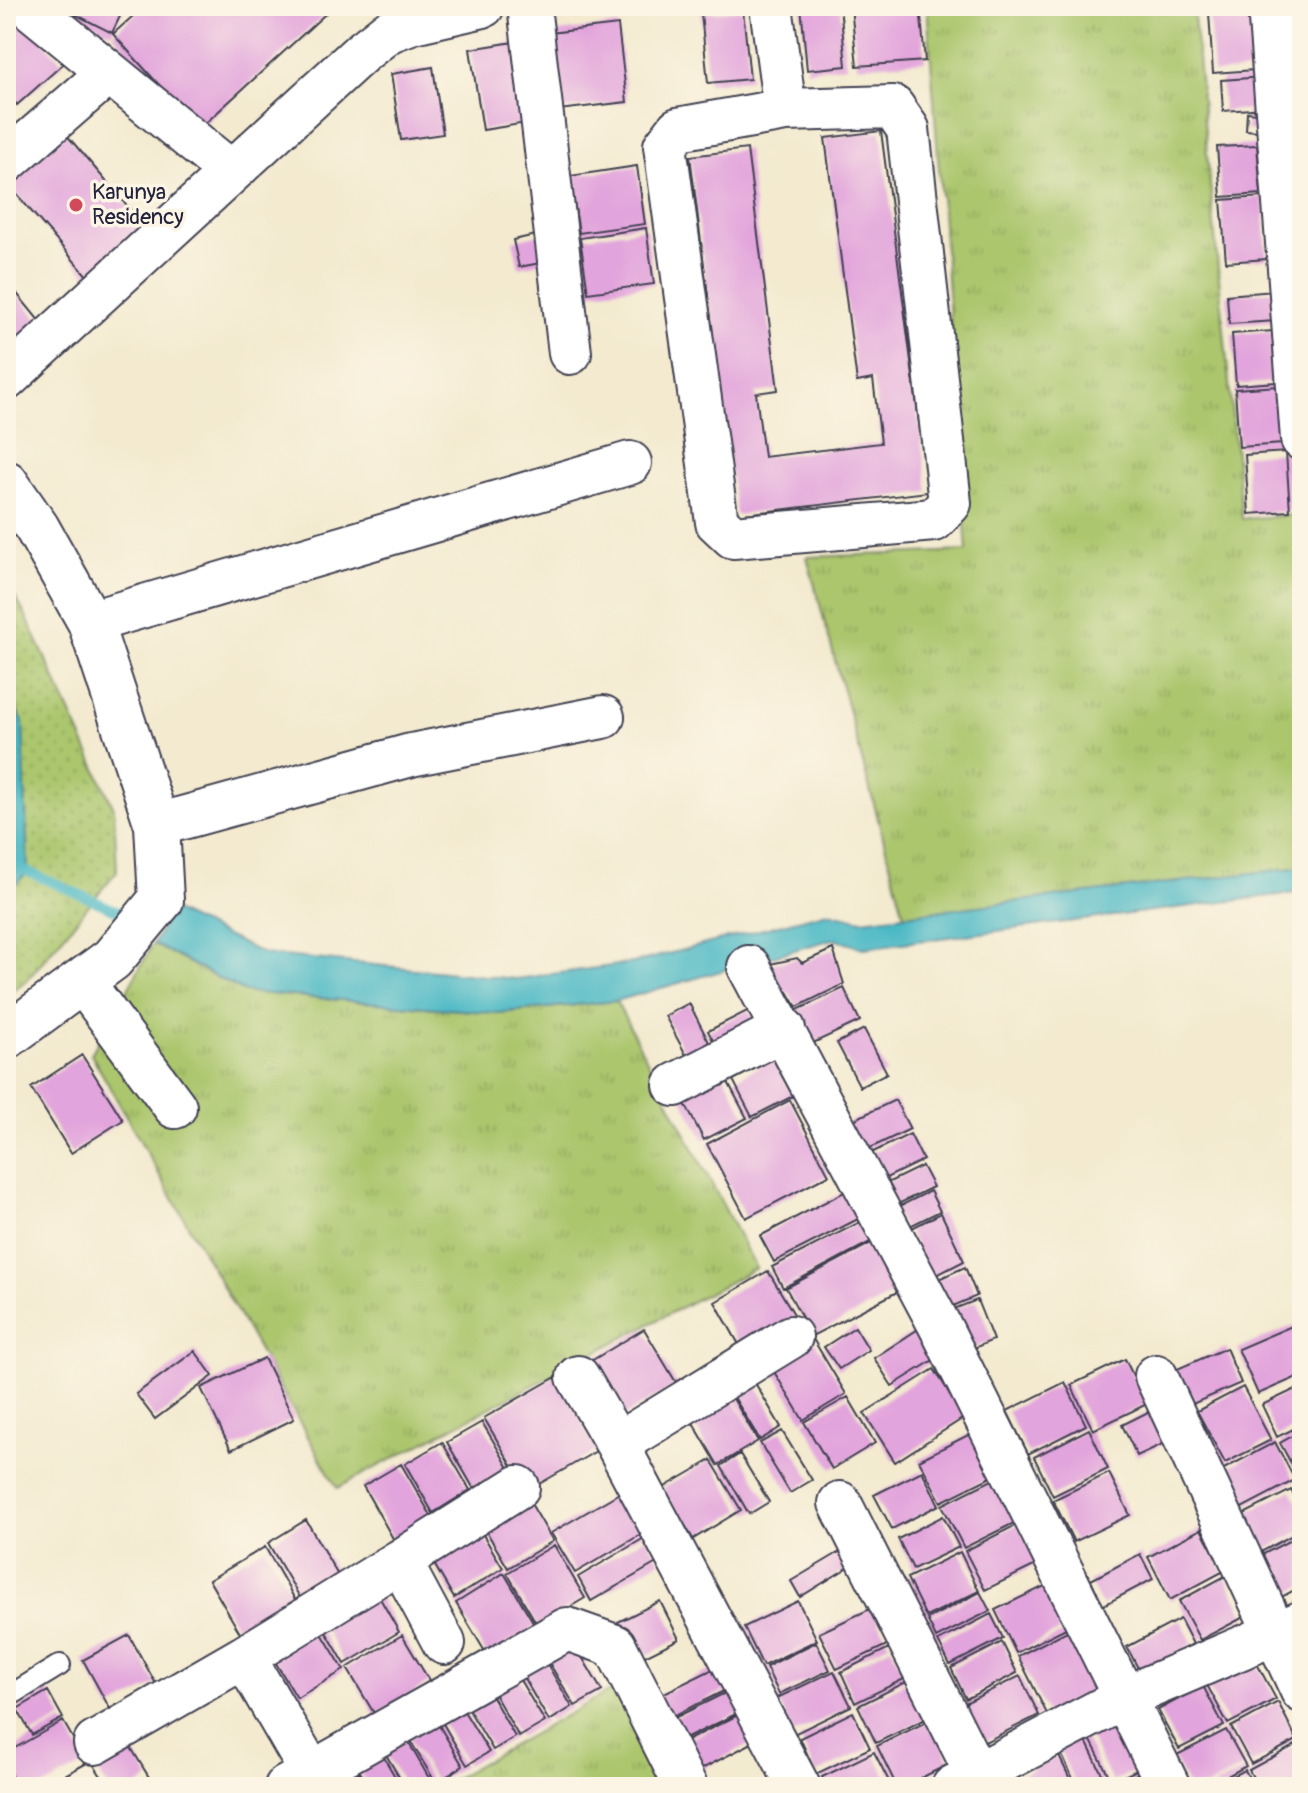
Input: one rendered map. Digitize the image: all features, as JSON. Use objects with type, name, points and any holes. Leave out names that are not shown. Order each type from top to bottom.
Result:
[{"type":"street","points":[[28,6],[231,172]]},
{"type":"street","points":[[6,379],[361,53],[389,31],[413,22],[483,6]]},
{"type":"street","points":[[529,6],[570,353]]},
{"type":"street","points":[[771,6],[785,110]]},
{"type":"street","points":[[1269,6],[1302,439]]},
{"type":"street","points":[[6,162],[98,82]]},
{"type":"street","points":[[893,107],[908,129],[950,503],[934,520],[733,537],[717,522],[665,146],[678,129],[785,110],[893,107]]},
{"type":"street","points":[[90,622],[630,463]]},
{"type":"street","points":[[6,483],[37,528],[90,622],[157,825],[151,912],[112,959],[6,1037]]},
{"type":"street","points":[[157,825],[411,755],[603,717]]},
{"type":"street","points":[[749,967],[941,1328],[1169,1787]]},
{"type":"street","points":[[82,981],[175,1107]]},
{"type":"street","points":[[675,1085],[784,1029]]},
{"type":"street","points":[[617,1444],[791,1337]]},
{"type":"street","points":[[1156,1376],[1289,1629],[1302,1691]]},
{"type":"street","points":[[578,1377],[617,1444],[799,1787]]},
{"type":"street","points":[[95,1743],[244,1657],[518,1487]]},
{"type":"street","points":[[840,1503],[971,1783],[1126,1697],[1289,1629]]},
{"type":"street","points":[[400,1561],[444,1643]]},
{"type":"street","points":[[244,1657],[298,1780],[567,1629],[615,1646],[686,1787]]},
{"type":"lane","points":[[6,1698],[60,1665]]},
{"type":"green space","points":[[927,6],[1193,6],[1242,519],[1302,514],[1302,871],[904,915],[807,557],[967,551]]},
{"type":"green space","points":[[6,582],[25,614],[114,808],[117,871],[28,979],[6,997]]},
{"type":"green space","points":[[153,944],[245,992],[497,1013],[616,1001],[756,1268],[337,1488],[91,1054]]},
{"type":"green space","points":[[620,1685],[676,1787],[439,1787]]},
{"type":"water","points":[[6,693],[23,721],[28,872],[6,893]]},
{"type":"water","points":[[1302,867],[1302,892],[863,948],[833,939],[616,1001],[497,1013],[245,992],[153,944],[172,910],[264,954],[516,979],[633,963],[828,912],[862,920]]},
{"type":"building","points":[[6,6],[12,6],[63,64],[17,105],[6,92]]},
{"type":"building","points":[[59,6],[125,6],[112,33]]},
{"type":"building","points":[[144,6],[334,6],[199,129],[113,34]]},
{"type":"building","points":[[801,6],[840,6],[846,66],[807,70]]},
{"type":"building","points":[[851,6],[920,6],[925,61],[857,66]]},
{"type":"building","points":[[1281,6],[1302,6],[1302,45],[1284,46]]},
{"type":"building","points":[[743,10],[750,79],[708,83],[701,13]]},
{"type":"building","points":[[1251,11],[1255,70],[1213,73],[1209,13]]},
{"type":"building","points":[[618,25],[627,102],[559,110],[550,33]]},
{"type":"building","points":[[514,42],[526,123],[483,130],[470,49]]},
{"type":"building","points":[[1298,48],[1302,48],[1302,100],[1299,100]]},
{"type":"building","points":[[433,67],[443,134],[401,140],[391,74]]},
{"type":"building","points":[[1265,77],[1266,108],[1223,111],[1221,80]]},
{"type":"building","points":[[1247,112],[1274,115],[1272,132],[1246,130]]},
{"type":"building","name":"Karunya Residency","points":[[59,126],[145,227],[88,277],[6,182]]},
{"type":"building","points":[[881,131],[928,492],[736,515],[690,156],[747,149],[778,390],[756,393],[764,457],[881,443],[873,379],[857,382],[825,138]]},
{"type":"building","points":[[1257,145],[1261,194],[1221,197],[1217,147]]},
{"type":"building","points":[[637,166],[645,224],[579,233],[570,176]]},
{"type":"building","points":[[1263,197],[1267,259],[1226,262],[1221,200]]},
{"type":"building","points":[[646,228],[654,284],[588,293],[580,238]]},
{"type":"building","points":[[545,233],[551,261],[519,267],[513,240]]},
{"type":"building","points":[[6,280],[41,323],[6,351]]},
{"type":"building","points":[[1274,291],[1276,321],[1229,324],[1227,295]]},
{"type":"building","points":[[1273,331],[1277,382],[1236,385],[1232,334]]},
{"type":"building","points":[[1279,386],[1283,444],[1239,447],[1235,389]]},
{"type":"building","points":[[1286,452],[1290,511],[1249,514],[1245,455]]},
{"type":"building","points":[[833,949],[844,984],[797,1007],[788,992],[781,994],[766,965],[797,958],[802,963]]},
{"type":"building","points":[[844,988],[860,1021],[809,1045],[793,1012]]},
{"type":"building","points":[[689,1003],[715,1054],[692,1066],[665,1016]]},
{"type":"building","points":[[749,1010],[761,1033],[720,1054],[708,1031]]},
{"type":"building","points":[[864,1029],[887,1073],[860,1087],[837,1043]]},
{"type":"building","points":[[82,1055],[123,1120],[71,1153],[31,1088]]},
{"type":"building","points":[[773,1059],[793,1096],[752,1117],[733,1080]]},
{"type":"building","points":[[720,1067],[747,1118],[704,1140],[677,1089]]},
{"type":"building","points":[[790,1100],[829,1175],[746,1218],[707,1144]]},
{"type":"building","points":[[895,1100],[910,1129],[862,1152],[847,1123]]},
{"type":"building","points":[[910,1134],[923,1160],[878,1182],[865,1156]]},
{"type":"building","points":[[922,1166],[933,1187],[892,1207],[881,1186]]},
{"type":"building","points":[[846,1191],[860,1218],[774,1262],[760,1236]]},
{"type":"building","points":[[930,1191],[940,1211],[904,1229],[894,1209]]},
{"type":"building","points":[[941,1213],[964,1261],[931,1278],[908,1230]]},
{"type":"building","points":[[862,1221],[872,1241],[783,1288],[772,1267]]},
{"type":"building","points":[[873,1242],[899,1291],[812,1336],[786,1288]]},
{"type":"building","points":[[965,1267],[977,1296],[946,1309],[934,1281]]},
{"type":"building","points":[[768,1271],[795,1316],[741,1348],[715,1302]]},
{"type":"building","points":[[977,1300],[993,1340],[967,1351],[946,1312]]},
{"type":"building","points":[[1299,1323],[1302,1330],[1302,1375],[1258,1394],[1238,1349]]},
{"type":"building","points":[[855,1327],[869,1350],[839,1369],[824,1347]]},
{"type":"building","points":[[920,1328],[938,1357],[892,1386],[874,1358]]},
{"type":"building","points":[[644,1329],[677,1384],[624,1416],[591,1361]]},
{"type":"building","points":[[813,1339],[846,1394],[803,1420],[770,1365]]},
{"type":"building","points":[[1226,1348],[1241,1383],[1190,1405],[1175,1370]]},
{"type":"building","points":[[195,1351],[213,1376],[155,1419],[136,1394]]},
{"type":"building","points":[[264,1358],[294,1419],[231,1450],[201,1388]]},
{"type":"building","points":[[1125,1359],[1147,1404],[1093,1430],[1071,1385]]},
{"type":"building","points":[[934,1369],[965,1417],[895,1462],[864,1413]]},
{"type":"building","points":[[748,1371],[781,1427],[760,1440],[726,1384]]},
{"type":"building","points":[[556,1377],[598,1450],[527,1491],[484,1418]]},
{"type":"building","points":[[1065,1382],[1086,1425],[1028,1454],[1007,1411]]},
{"type":"building","points":[[725,1385],[758,1441],[718,1465],[685,1409]]},
{"type":"building","points":[[1302,1386],[1302,1425],[1277,1437],[1262,1405]]},
{"type":"building","points":[[1243,1387],[1271,1440],[1225,1463],[1197,1411]]},
{"type":"building","points":[[848,1397],[875,1443],[832,1469],[804,1422]]},
{"type":"building","points":[[1150,1411],[1165,1443],[1137,1456],[1122,1425]]},
{"type":"building","points":[[482,1422],[509,1468],[474,1489],[447,1442]]},
{"type":"building","points":[[1089,1429],[1108,1469],[1053,1496],[1034,1457]]},
{"type":"building","points":[[782,1431],[812,1480],[790,1493],[760,1443]]},
{"type":"building","points":[[970,1434],[991,1477],[941,1502],[919,1460]]},
{"type":"building","points":[[1296,1434],[1302,1445],[1302,1474],[1298,1476],[1280,1443]]},
{"type":"building","points":[[442,1442],[470,1490],[433,1513],[405,1464]]},
{"type":"building","points":[[1275,1442],[1295,1480],[1240,1509],[1220,1471]]},
{"type":"building","points":[[740,1454],[769,1502],[749,1514],[721,1466]]},
{"type":"building","points":[[711,1460],[741,1510],[693,1539],[663,1488]]},
{"type":"building","points":[[401,1464],[433,1519],[395,1542],[363,1486]]},
{"type":"building","points":[[922,1471],[939,1505],[892,1529],[874,1495]]},
{"type":"building","points":[[1109,1473],[1130,1515],[1074,1542],[1053,1500]]},
{"type":"building","points":[[994,1479],[1016,1522],[964,1548],[942,1505]]},
{"type":"building","points":[[1291,1490],[1302,1511],[1302,1530],[1261,1552],[1242,1515]]},
{"type":"building","points":[[621,1492],[645,1532],[575,1573],[551,1533]]},
{"type":"building","points":[[530,1502],[553,1541],[508,1568],[485,1529]]},
{"type":"building","points":[[943,1516],[959,1547],[913,1569],[898,1539]]},
{"type":"building","points":[[306,1520],[340,1579],[302,1601],[268,1543]]},
{"type":"building","points":[[1018,1524],[1038,1564],[985,1590],[965,1551]]},
{"type":"building","points":[[479,1528],[503,1568],[454,1598],[430,1557]]},
{"type":"building","points":[[1201,1529],[1224,1571],[1170,1600],[1148,1557]]},
{"type":"building","points":[[1302,1534],[1302,1586],[1278,1599],[1256,1558]]},
{"type":"building","points":[[646,1537],[660,1561],[591,1601],[578,1577]]},
{"type":"building","points":[[554,1545],[585,1598],[538,1626],[507,1573]]},
{"type":"building","points":[[265,1547],[297,1603],[241,1635],[209,1580]]},
{"type":"building","points":[[843,1550],[852,1565],[800,1597],[791,1581]]},
{"type":"building","points":[[960,1552],[979,1591],[926,1617],[907,1578]]},
{"type":"building","points":[[1140,1554],[1153,1579],[1102,1606],[1089,1581]]},
{"type":"building","points":[[504,1573],[536,1627],[487,1655],[456,1603]]},
{"type":"building","points":[[1225,1576],[1246,1616],[1200,1640],[1179,1601]]},
{"type":"building","points":[[1049,1584],[1070,1626],[1016,1653],[995,1610]]},
{"type":"building","points":[[980,1592],[990,1611],[936,1638],[927,1619]]},
{"type":"building","points":[[377,1593],[399,1632],[345,1664],[322,1625]]},
{"type":"building","points":[[660,1601],[679,1639],[637,1660],[618,1622]]},
{"type":"building","points":[[798,1601],[817,1640],[763,1666],[744,1627]]},
{"type":"building","points":[[872,1608],[889,1644],[837,1669],[819,1633]]},
{"type":"building","points":[[991,1614],[1003,1638],[950,1665],[938,1641]]},
{"type":"building","points":[[1180,1619],[1193,1644],[1140,1672],[1127,1647]]},
{"type":"building","points":[[318,1627],[344,1670],[297,1698],[271,1655]]},
{"type":"building","points":[[1071,1629],[1100,1687],[1047,1714],[1018,1656]]},
{"type":"building","points":[[129,1635],[156,1684],[110,1709],[83,1660]]},
{"type":"building","points":[[402,1635],[430,1682],[375,1715],[347,1668]]},
{"type":"building","points":[[816,1642],[830,1670],[779,1694],[766,1667]]},
{"type":"building","points":[[1002,1642],[1017,1673],[966,1699],[951,1668]]},
{"type":"building","points":[[575,1645],[602,1691],[575,1706],[548,1661]]},
{"type":"building","points":[[891,1647],[906,1678],[855,1703],[841,1672]]},
{"type":"building","points":[[1255,1660],[1276,1699],[1228,1724],[1207,1685]]},
{"type":"building","points":[[546,1662],[572,1707],[549,1721],[522,1675]]},
{"type":"building","points":[[717,1667],[728,1689],[669,1718],[658,1696]]},
{"type":"building","points":[[514,1670],[545,1722],[519,1737],[489,1685]]},
{"type":"building","points":[[834,1671],[851,1706],[794,1734],[777,1698]]},
{"type":"building","points":[[1020,1676],[1039,1715],[983,1743],[963,1704]]},
{"type":"building","points":[[912,1679],[930,1717],[876,1743],[858,1706]]},
{"type":"building","points":[[486,1686],[515,1737],[493,1750],[463,1700]]},
{"type":"building","points":[[1203,1686],[1224,1726],[1179,1749],[1158,1710]]},
{"type":"building","points":[[48,1691],[63,1718],[32,1735],[17,1709]]},
{"type":"building","points":[[729,1691],[740,1712],[681,1741],[670,1720]]},
{"type":"building","points":[[1278,1702],[1297,1740],[1251,1764],[1231,1727]]},
{"type":"building","points":[[459,1703],[489,1752],[467,1765],[438,1715]]},
{"type":"building","points":[[853,1712],[870,1748],[816,1774],[800,1738]]},
{"type":"building","points":[[740,1714],[754,1742],[696,1772],[682,1743]]},
{"type":"building","points":[[1113,1717],[1139,1769],[1112,1782],[1086,1731]]},
{"type":"building","points":[[930,1720],[951,1763],[903,1787],[897,1787],[877,1746]]},
{"type":"building","points":[[63,1721],[87,1763],[43,1787],[17,1787],[6,1766],[6,1753]]},
{"type":"building","points":[[437,1722],[463,1766],[436,1783],[409,1739]]},
{"type":"building","points":[[1226,1730],[1246,1766],[1207,1787],[1188,1787],[1173,1757]]},
{"type":"building","points":[[1083,1735],[1107,1784],[1101,1787],[1077,1787],[1058,1747]]},
{"type":"building","points":[[407,1740],[433,1785],[430,1787],[405,1787],[385,1753]]},
{"type":"building","points":[[127,1741],[150,1779],[137,1787],[108,1787],[92,1762]]},
{"type":"building","points":[[1299,1743],[1302,1749],[1302,1787],[1258,1787],[1249,1770]]},
{"type":"building","points":[[874,1752],[892,1787],[827,1787],[822,1777]]},
{"type":"building","points":[[382,1754],[401,1787],[369,1787],[358,1769]]},
{"type":"building","points":[[1059,1756],[1074,1787],[1007,1787],[1005,1783]]},
{"type":"building","points":[[357,1770],[367,1787],[335,1787],[333,1784]]},
{"type":"building","points":[[1245,1770],[1254,1787],[1212,1787]]},
{"type":"building","points":[[1139,1773],[1147,1787],[1111,1787]]},
{"type":"waterway","points":[[28,872],[134,918]]},
{"type":"place","name":"Karunya Residency","points":[[76,205]]}]
